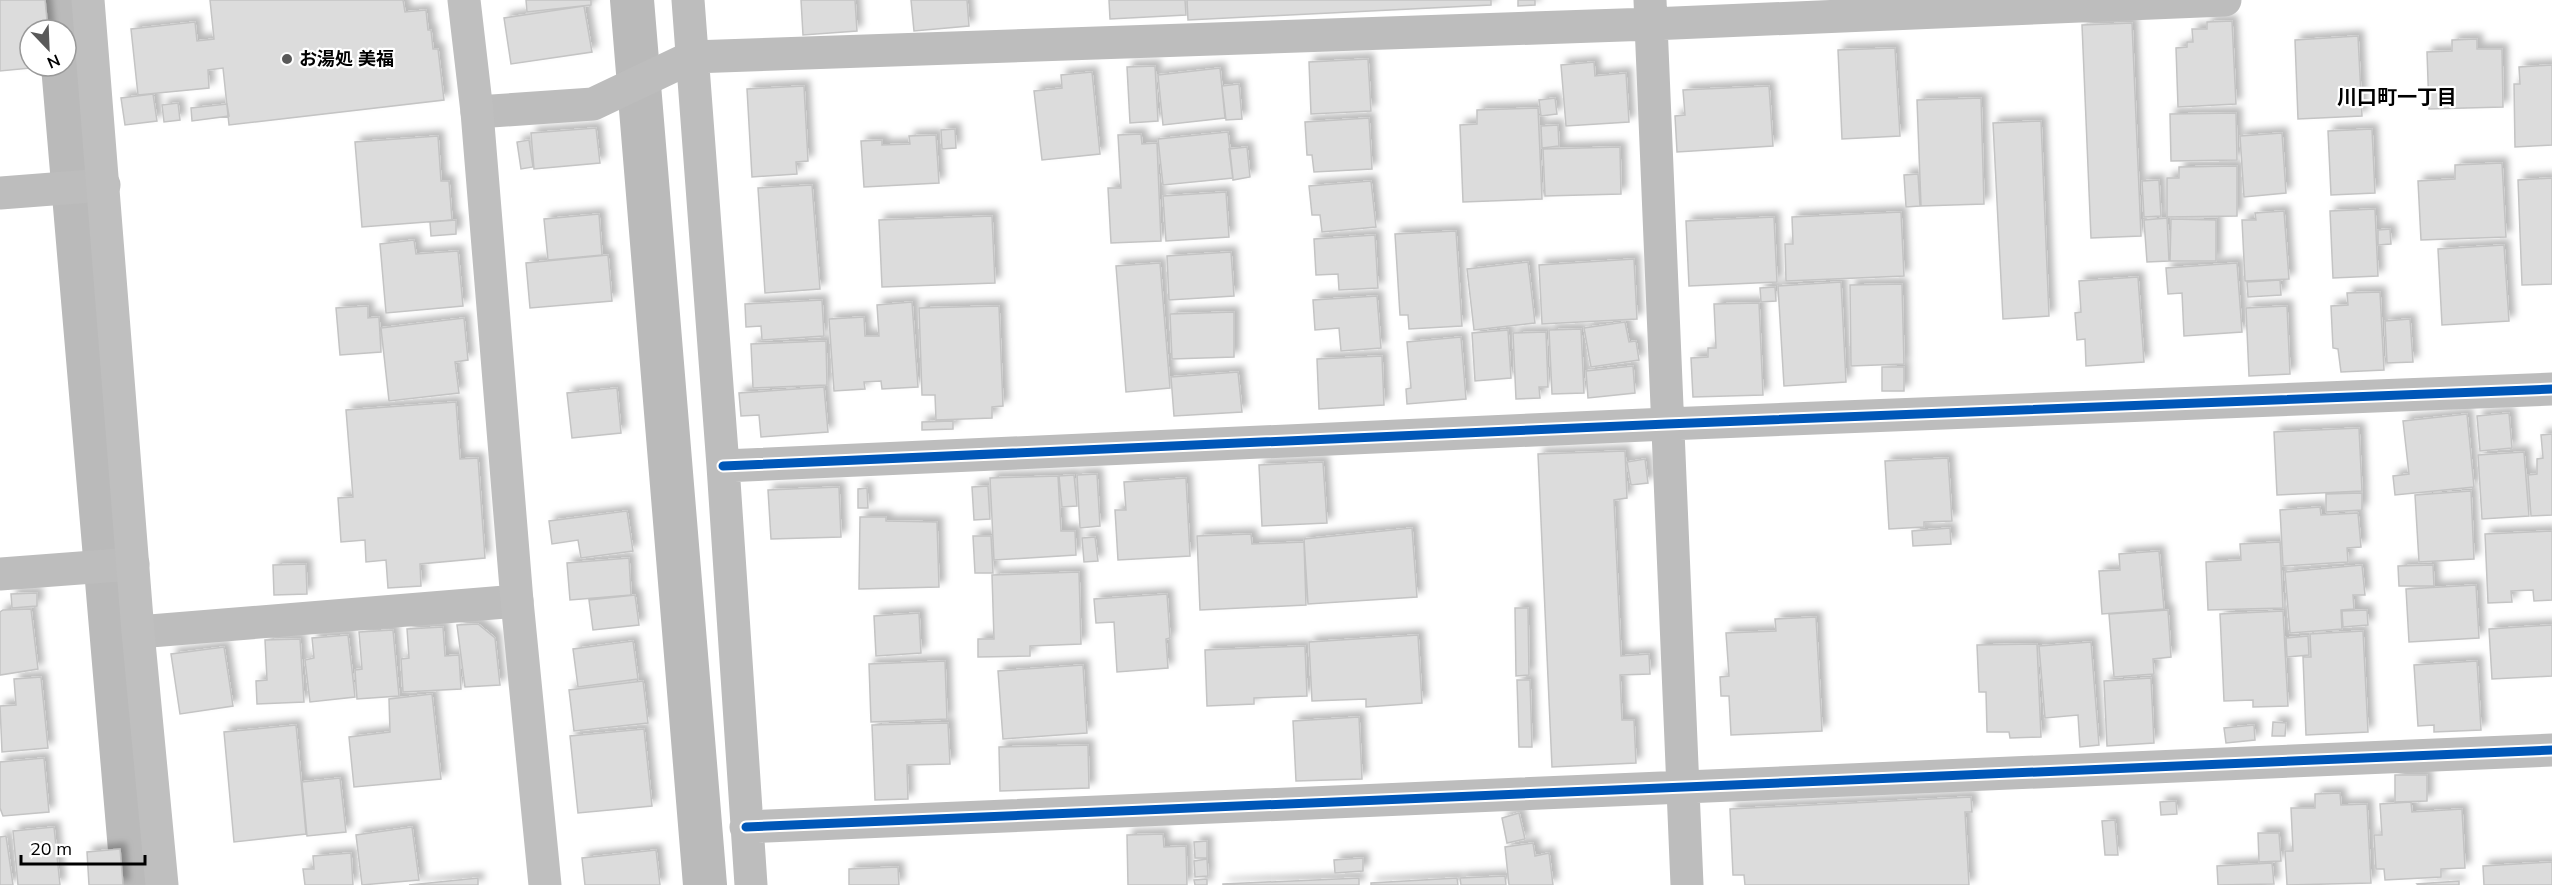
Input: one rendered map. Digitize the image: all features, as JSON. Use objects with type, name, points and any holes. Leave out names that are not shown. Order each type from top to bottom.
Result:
[{"type":"street","points":[[88,0],[138,632],[162,885]]},
{"type":"street","points":[[464,0],[477,112],[517,601],[545,885]]},
{"type":"street","points":[[688,0],[723,466],[751,885]]},
{"type":"street","points":[[477,112],[593,104],[692,57],[1651,12],[2225,0]]},
{"type":"street","points":[[1651,12],[1687,885]]},
{"type":"street","points":[[0,193],[104,185]]},
{"type":"street","points":[[723,466],[1667,424],[2552,389]]},
{"type":"street","points":[[0,574],[133,564]]},
{"type":"street","points":[[138,632],[517,601]]},
{"type":"street","points":[[746,827],[2552,750]]},
{"type":"building","points":[[0,0],[45,0],[47,18],[18,18],[18,69],[0,71]]},
{"type":"building","name":"お湯処 美福","points":[[210,0],[403,0],[405,12],[426,10],[433,49],[438,49],[444,100],[229,125],[223,68],[208,70],[209,88],[138,95],[131,29],[195,22],[197,41],[214,39]]},
{"type":"building","points":[[526,0],[591,0],[591,5],[527,12]]},
{"type":"building","points":[[801,0],[855,0],[857,31],[803,35]]},
{"type":"building","points":[[911,0],[967,0],[969,26],[914,31]]},
{"type":"building","points":[[1109,0],[1185,0],[1186,15],[1110,19]]},
{"type":"building","points":[[1187,0],[1491,0],[1491,5],[1188,20]]},
{"type":"building","points":[[1518,0],[1535,0],[1535,5],[1518,6]]},
{"type":"building","points":[[584,6],[592,52],[511,64],[504,18]]},
{"type":"building","points":[[2232,21],[2236,104],[2178,107],[2176,48],[2187,47],[2187,42],[2193,42],[2192,29],[2207,29],[2207,22]]},
{"type":"building","points":[[2132,23],[2141,236],[2091,238],[2082,25]]},
{"type":"building","points":[[2358,36],[2362,116],[2298,119],[2295,40]]},
{"type":"building","points":[[2477,39],[2477,49],[2502,49],[2503,107],[2429,109],[2427,52],[2452,51],[2452,40]]},
{"type":"building","points":[[1895,48],[1900,136],[1842,139],[1838,50]]},
{"type":"building","points":[[1368,59],[1371,111],[1311,114],[1309,62]]},
{"type":"building","points":[[1594,62],[1595,76],[1626,73],[1629,122],[1566,126],[1561,65]]},
{"type":"building","points":[[2552,65],[2552,145],[2515,147],[2514,84],[2520,84],[2519,67]]},
{"type":"building","points":[[1155,66],[1158,121],[1130,123],[1127,67]]},
{"type":"building","points":[[1220,68],[1225,118],[1163,125],[1158,75]]},
{"type":"building","points":[[1092,72],[1100,154],[1042,160],[1034,91],[1062,88],[1061,75]]},
{"type":"building","points":[[1239,84],[1242,119],[1226,120],[1222,86]]},
{"type":"building","points":[[804,86],[808,161],[796,162],[797,174],[752,177],[747,89]]},
{"type":"building","points":[[1769,86],[1773,146],[1677,152],[1675,116],[1685,115],[1683,90]]},
{"type":"building","points":[[153,94],[157,121],[125,125],[121,98]]},
{"type":"building","points":[[1555,98],[1557,114],[1541,116],[1539,100]]},
{"type":"building","points":[[1981,98],[1984,204],[1921,206],[1917,100]]},
{"type":"building","points":[[178,103],[180,120],[164,122],[162,105]]},
{"type":"building","points":[[227,104],[229,116],[192,121],[191,108]]},
{"type":"building","points":[[1538,108],[1542,199],[1463,202],[1460,125],[1477,124],[1477,110]]},
{"type":"building","points":[[2236,113],[2237,160],[2171,161],[2170,114]]},
{"type":"building","points":[[1369,118],[1372,169],[1314,172],[1312,155],[1307,155],[1305,122]]},
{"type":"building","points":[[2041,121],[2049,316],[2003,319],[1993,123]]},
{"type":"building","points":[[1558,125],[1559,146],[1542,148],[1541,126]]},
{"type":"building","points":[[596,128],[600,163],[534,169],[531,133]]},
{"type":"building","points":[[955,129],[956,148],[942,149],[941,130]]},
{"type":"building","points":[[2372,129],[2375,193],[2331,195],[2328,131]]},
{"type":"building","points":[[1228,132],[1233,178],[1163,185],[1158,139]]},
{"type":"building","points":[[2282,133],[2286,193],[2244,197],[2240,136]]},
{"type":"building","points":[[1141,134],[1142,144],[1157,143],[1161,241],[1111,243],[1108,188],[1121,188],[1118,135]]},
{"type":"building","points":[[936,135],[939,183],[864,187],[861,141],[882,140],[882,145],[910,144],[909,136]]},
{"type":"building","points":[[438,136],[441,181],[449,181],[452,220],[362,227],[355,142]]},
{"type":"building","points":[[529,140],[533,167],[521,169],[517,142]]},
{"type":"building","points":[[1247,147],[1250,177],[1233,180],[1229,149]]},
{"type":"building","points":[[1620,147],[1621,194],[1545,196],[1543,149]]},
{"type":"building","points":[[2502,163],[2506,237],[2421,240],[2418,181],[2455,179],[2455,165]]},
{"type":"building","points":[[2237,166],[2237,216],[2167,217],[2167,178],[2179,178],[2179,167]]},
{"type":"building","points":[[1918,174],[1920,206],[1906,207],[1904,175]]},
{"type":"building","points":[[2552,178],[2552,284],[2522,285],[2518,180]]},
{"type":"building","points":[[2159,180],[2161,216],[2144,217],[2142,181]]},
{"type":"building","points":[[1371,181],[1376,227],[1322,232],[1320,215],[1312,215],[1309,186]]},
{"type":"building","points":[[812,185],[820,289],[765,293],[758,188]]},
{"type":"building","points":[[1226,192],[1229,237],[1166,241],[1163,196]]},
{"type":"building","points":[[2375,209],[2378,276],[2333,278],[2330,211]]},
{"type":"building","points":[[2284,211],[2289,279],[2245,281],[2242,220],[2256,220],[2255,213]]},
{"type":"building","points":[[1901,212],[1904,276],[1786,281],[1785,244],[1793,244],[1792,217]]},
{"type":"building","points":[[599,214],[602,255],[548,260],[544,219]]},
{"type":"building","points":[[992,216],[995,283],[882,287],[879,220]]},
{"type":"building","points":[[1774,217],[1777,282],[1689,286],[1686,221]]},
{"type":"building","points":[[2167,218],[2169,261],[2147,262],[2144,220]]},
{"type":"building","points":[[2171,219],[2216,220],[2216,261],[2170,261]]},
{"type":"building","points":[[456,220],[456,234],[431,236],[430,222]]},
{"type":"building","points":[[2390,229],[2391,244],[2378,245],[2378,230]]},
{"type":"building","points":[[1456,231],[1462,326],[1409,329],[1408,315],[1400,315],[1395,234]]},
{"type":"building","points":[[1375,235],[1378,288],[1339,290],[1338,274],[1316,275],[1314,239]]},
{"type":"building","points":[[414,240],[416,254],[458,251],[463,306],[386,313],[380,244]]},
{"type":"building","points":[[2504,245],[2509,321],[2442,325],[2438,249]]},
{"type":"building","points":[[1231,252],[1234,296],[1169,300],[1167,256]]},
{"type":"building","points":[[608,255],[612,301],[530,308],[526,263]]},
{"type":"building","points":[[1634,259],[1637,319],[1542,324],[1539,265]]},
{"type":"building","points":[[1528,262],[1535,323],[1474,330],[1467,269]]},
{"type":"building","points":[[1160,263],[1170,388],[1126,392],[1116,266]]},
{"type":"building","points":[[2237,263],[2242,332],[2184,336],[2182,293],[2168,294],[2166,268]]},
{"type":"building","points":[[2138,277],[2144,362],[2086,366],[2085,339],[2077,340],[2075,313],[2081,312],[2079,281]]},
{"type":"building","points":[[2280,280],[2281,295],[2248,297],[2247,282]]},
{"type":"building","points":[[1841,282],[1846,382],[1784,386],[1778,286]]},
{"type":"building","points":[[1902,284],[1904,364],[1851,366],[1850,285]]},
{"type":"building","points":[[1775,287],[1776,301],[1761,302],[1760,288]]},
{"type":"building","points":[[2380,292],[2384,370],[2341,372],[2338,349],[2333,348],[2331,306],[2348,305],[2347,293]]},
{"type":"building","points":[[1377,296],[1381,348],[1341,351],[1339,328],[1315,330],[1313,300]]},
{"type":"building","points":[[822,300],[824,336],[762,340],[761,326],[746,327],[745,304]]},
{"type":"building","points":[[912,302],[918,387],[882,389],[881,381],[864,382],[865,389],[834,391],[829,319],[864,317],[865,336],[879,336],[877,305]]},
{"type":"building","points":[[1759,303],[1763,395],[1693,397],[1691,358],[1708,357],[1708,348],[1716,348],[1714,304]]},
{"type":"building","points":[[368,306],[368,318],[379,317],[381,352],[340,355],[336,308]]},
{"type":"building","points":[[999,306],[1003,406],[992,407],[992,418],[936,420],[935,395],[922,395],[919,308]]},
{"type":"building","points":[[2287,306],[2290,374],[2249,376],[2246,308]]},
{"type":"building","points":[[1234,312],[1234,357],[1172,359],[1170,314]]},
{"type":"building","points":[[464,318],[468,360],[455,362],[459,393],[389,401],[381,328]]},
{"type":"building","points":[[2410,319],[2413,362],[2387,363],[2385,321]]},
{"type":"building","points":[[1625,322],[1629,342],[1636,341],[1639,360],[1591,367],[1584,328]]},
{"type":"building","points":[[1581,329],[1584,393],[1552,394],[1549,330]]},
{"type":"building","points":[[1508,330],[1511,378],[1475,381],[1472,333]]},
{"type":"building","points":[[1546,332],[1548,387],[1539,387],[1540,398],[1516,399],[1513,333]]},
{"type":"building","points":[[1461,337],[1466,399],[1407,404],[1406,389],[1411,388],[1407,342]]},
{"type":"building","points":[[826,341],[827,385],[753,388],[751,344]]},
{"type":"building","points":[[1382,356],[1384,405],[1319,409],[1317,359]]},
{"type":"building","points":[[1633,366],[1635,393],[1588,398],[1586,371]]},
{"type":"building","points":[[1882,367],[1904,367],[1904,391],[1882,391]]},
{"type":"building","points":[[1238,372],[1242,412],[1174,416],[1171,377]]},
{"type":"building","points":[[824,387],[828,432],[761,437],[759,415],[741,416],[739,393]]},
{"type":"building","points":[[617,388],[621,433],[572,438],[567,393]]},
{"type":"building","points":[[456,402],[460,459],[478,458],[485,558],[420,564],[421,586],[388,588],[386,560],[366,562],[365,540],[341,542],[338,498],[353,497],[346,410]]},
{"type":"building","points":[[2509,413],[2512,448],[2480,451],[2477,416]]},
{"type":"building","points":[[2467,414],[2474,487],[2395,495],[2393,476],[2409,474],[2403,421]]},
{"type":"building","points":[[953,421],[953,429],[922,430],[922,422]]},
{"type":"building","points":[[2359,428],[2362,491],[2277,495],[2274,432]]},
{"type":"building","points":[[2552,434],[2552,515],[2531,516],[2528,475],[2537,474],[2537,459],[2543,458],[2541,435]]},
{"type":"building","points":[[1625,451],[1627,498],[1614,500],[1621,656],[1649,654],[1650,674],[1620,675],[1622,720],[1634,720],[1636,763],[1552,767],[1538,454]]},
{"type":"building","points":[[2524,452],[2529,516],[2482,519],[2478,455]]},
{"type":"building","points":[[1948,458],[1952,521],[1924,522],[1924,527],[1889,529],[1885,461]]},
{"type":"building","points":[[1645,459],[1648,483],[1631,485],[1627,462]]},
{"type":"building","points":[[1323,462],[1327,523],[1262,526],[1259,465]]},
{"type":"building","points":[[1097,474],[1100,526],[1080,528],[1077,475]]},
{"type":"building","points":[[1074,475],[1077,506],[1062,507],[1059,476]]},
{"type":"building","points":[[1058,476],[1061,531],[1075,531],[1076,555],[994,560],[990,478]]},
{"type":"building","points":[[1186,478],[1190,556],[1118,560],[1115,510],[1126,510],[1124,482]]},
{"type":"building","points":[[988,486],[990,519],[974,520],[972,487]]},
{"type":"building","points":[[839,487],[841,537],[771,539],[768,490]]},
{"type":"building","points":[[867,488],[868,508],[858,508],[858,489]]},
{"type":"building","points":[[2471,491],[2474,559],[2419,562],[2415,495]]},
{"type":"building","points":[[2362,493],[2362,510],[2326,512],[2326,494]]},
{"type":"building","points":[[2320,507],[2321,515],[2358,513],[2361,547],[2347,548],[2348,562],[2283,566],[2280,510]]},
{"type":"building","points":[[627,511],[633,551],[581,558],[578,540],[552,544],[549,521]]},
{"type":"building","points":[[860,517],[886,517],[886,521],[937,522],[939,587],[859,589]]},
{"type":"building","points":[[1412,528],[1417,597],[1308,604],[1304,539]]},
{"type":"building","points":[[1950,528],[1951,544],[1913,546],[1912,531]]},
{"type":"building","points":[[2552,531],[2552,600],[2534,601],[2533,590],[2511,591],[2512,602],[2488,603],[2485,534]]},
{"type":"building","points":[[1251,534],[1252,544],[1304,542],[1306,605],[1200,610],[1197,536]]},
{"type":"building","points":[[973,536],[991,536],[993,573],[975,573]]},
{"type":"building","points":[[1095,537],[1098,561],[1084,562],[1082,538]]},
{"type":"building","points":[[2280,542],[2283,608],[2208,610],[2206,562],[2241,560],[2240,544]]},
{"type":"building","points":[[2159,551],[2164,609],[2102,614],[2099,571],[2120,570],[2119,554]]},
{"type":"building","points":[[629,558],[631,595],[570,600],[567,563]]},
{"type":"building","points":[[306,564],[307,594],[274,595],[273,565]]},
{"type":"building","points":[[2362,565],[2365,595],[2353,595],[2354,609],[2341,610],[2342,629],[2290,633],[2285,572]]},
{"type":"building","points":[[2433,565],[2434,586],[2399,586],[2398,566]]},
{"type":"building","points":[[1079,572],[1081,644],[1030,646],[1030,656],[978,657],[978,639],[994,639],[992,575]]},
{"type":"building","points":[[2476,585],[2479,638],[2409,642],[2406,589]]},
{"type":"building","points":[[37,593],[37,606],[12,608],[11,594]]},
{"type":"building","points":[[1167,594],[1170,638],[1166,639],[1168,668],[1117,672],[1114,622],[1096,623],[1094,599]]},
{"type":"building","points":[[635,595],[639,625],[593,630],[589,600]]},
{"type":"building","points":[[1515,608],[1528,608],[1529,675],[1516,676]]},
{"type":"building","points":[[31,609],[38,669],[0,675],[0,612]]},
{"type":"building","points":[[2168,610],[2171,657],[2153,659],[2154,674],[2114,677],[2109,614]]},
{"type":"building","points":[[2367,610],[2368,625],[2343,627],[2342,611]]},
{"type":"building","points":[[2283,611],[2288,706],[2253,707],[2253,700],[2224,701],[2220,614]]},
{"type":"building","points":[[919,613],[921,653],[876,656],[874,616]]},
{"type":"building","points":[[1816,617],[1822,731],[1731,735],[1729,696],[1721,696],[1720,677],[1729,676],[1726,633],[1776,631],[1775,619]]},
{"type":"building","points":[[478,624],[495,638],[500,685],[465,687],[457,625]]},
{"type":"building","points":[[2552,625],[2552,676],[2492,679],[2489,629]]},
{"type":"building","points":[[443,627],[445,656],[459,655],[461,689],[403,692],[401,659],[409,658],[407,629]]},
{"type":"building","points":[[393,630],[399,696],[357,699],[355,670],[362,669],[359,632]]},
{"type":"building","points":[[2363,631],[2368,732],[2306,735],[2303,657],[2311,657],[2310,634]]},
{"type":"building","points":[[348,635],[355,697],[310,702],[305,660],[314,658],[312,638]]},
{"type":"building","points":[[1418,635],[1422,703],[1366,707],[1366,699],[1312,701],[1309,642]]},
{"type":"building","points":[[2308,636],[2309,655],[2287,657],[2286,638]]},
{"type":"building","points":[[300,639],[304,702],[257,704],[256,681],[267,680],[265,640]]},
{"type":"building","points":[[633,641],[638,679],[578,687],[573,649]]},
{"type":"building","points":[[2091,642],[2099,745],[2080,747],[2078,715],[2045,718],[2039,646]]},
{"type":"building","points":[[2037,644],[2041,737],[2010,738],[2009,732],[1987,732],[1986,692],[1979,692],[1977,645]]},
{"type":"building","points":[[1305,646],[1307,696],[1254,698],[1254,704],[1207,706],[1205,650]]},
{"type":"building","points":[[224,647],[233,706],[180,714],[171,654]]},
{"type":"building","points":[[945,661],[947,719],[871,722],[869,664]]},
{"type":"building","points":[[2477,661],[2481,730],[2434,732],[2434,725],[2418,726],[2414,665]]},
{"type":"building","points":[[1083,665],[1087,733],[1003,739],[998,671]]},
{"type":"building","points":[[41,677],[48,748],[2,752],[0,706],[16,705],[14,679]]},
{"type":"building","points":[[2151,678],[2154,743],[2107,746],[2104,681]]},
{"type":"building","points":[[1517,680],[1530,680],[1532,747],[1519,747]]},
{"type":"building","points":[[643,681],[648,723],[574,731],[569,690]]},
{"type":"building","points":[[432,694],[441,779],[354,787],[349,737],[390,732],[389,699]]},
{"type":"building","points":[[1359,717],[1362,779],[1296,781],[1293,721]]},
{"type":"building","points":[[2273,722],[2286,723],[2285,736],[2272,736]]},
{"type":"building","points":[[948,723],[950,764],[907,765],[908,799],[875,800],[872,725]]},
{"type":"building","points":[[296,725],[306,834],[234,842],[224,732]]},
{"type":"building","points":[[2254,725],[2255,740],[2226,743],[2224,728]]},
{"type":"building","points":[[644,729],[652,806],[578,813],[570,736]]},
{"type":"building","points":[[1088,745],[1089,788],[1000,791],[999,747]]},
{"type":"building","points":[[44,758],[49,812],[3,816],[0,808],[0,762]]},
{"type":"building","points":[[2395,775],[2427,775],[2427,801],[2395,802]]},
{"type":"building","points":[[340,778],[346,832],[307,836],[302,782]]},
{"type":"building","points":[[2340,793],[2341,805],[2367,804],[2371,883],[2287,885],[2285,851],[2293,851],[2291,808],[2315,808],[2315,794]]},
{"type":"building","points":[[1971,797],[1972,812],[1965,812],[1969,885],[1745,885],[1744,875],[1733,875],[1730,809]]},
{"type":"building","points":[[2176,801],[2177,814],[2161,815],[2160,802]]},
{"type":"building","points":[[2411,802],[2412,812],[2462,809],[2465,868],[2441,869],[2441,877],[2385,880],[2384,869],[2376,869],[2374,835],[2382,835],[2380,804]]},
{"type":"building","points":[[1519,813],[1525,839],[1507,843],[1502,818]]},
{"type":"building","points":[[2115,820],[2118,855],[2105,855],[2102,821]]},
{"type":"building","points":[[54,827],[60,885],[18,885],[13,831]]},
{"type":"building","points":[[412,827],[419,880],[362,885],[356,835]]},
{"type":"building","points":[[2258,833],[2279,833],[2281,861],[2259,862]]},
{"type":"building","points":[[1163,834],[1164,847],[1186,846],[1187,885],[1128,885],[1127,835]]},
{"type":"building","points":[[6,836],[13,885],[0,885],[0,837]]},
{"type":"building","points":[[1207,841],[1207,858],[1195,858],[1194,842]]},
{"type":"building","points":[[1533,843],[1535,856],[1549,853],[1553,885],[1509,885],[1505,847]]},
{"type":"building","points":[[120,849],[123,885],[89,885],[87,852]]},
{"type":"building","points":[[656,850],[660,885],[585,885],[582,858]]},
{"type":"building","points":[[351,853],[353,885],[305,885],[303,869],[314,869],[313,856]]},
{"type":"building","points":[[1363,858],[1363,871],[1335,873],[1334,860]]},
{"type":"building","points":[[1207,859],[1208,876],[1195,877],[1194,861]]},
{"type":"building","points":[[2552,862],[2552,885],[2484,885],[2483,866]]},
{"type":"building","points":[[2272,863],[2274,884],[2218,885],[2217,866]]},
{"type":"building","points":[[898,867],[899,885],[849,885],[849,869]]},
{"type":"building","points":[[1505,876],[1506,885],[1461,885],[1460,878]]},
{"type":"building","points":[[478,878],[478,885],[409,885]]},
{"type":"building","points":[[1359,878],[1359,885],[1223,885],[1223,884]]},
{"type":"building","points":[[1457,878],[1458,885],[1371,885],[1371,883]]},
{"type":"building","points":[[1207,879],[1207,885],[1195,885],[1194,880]]},
{"type":"building","points":[[2459,881],[2459,885],[2417,884]]},
{"type":"waterway","points":[[57,0],[59,18]]},
{"type":"waterway","points":[[632,0],[705,885]]},
{"type":"waterway","points":[[64,78],[133,885]]},
{"type":"cycle path","points":[[723,466],[1667,424],[2552,389]]},
{"type":"cycle path","points":[[746,827],[2552,750]]},
{"type":"place","name":"お湯処 美福","points":[[287,59]]},
{"type":"district","name":"川口町一丁目","points":[[2397,97]]}]
